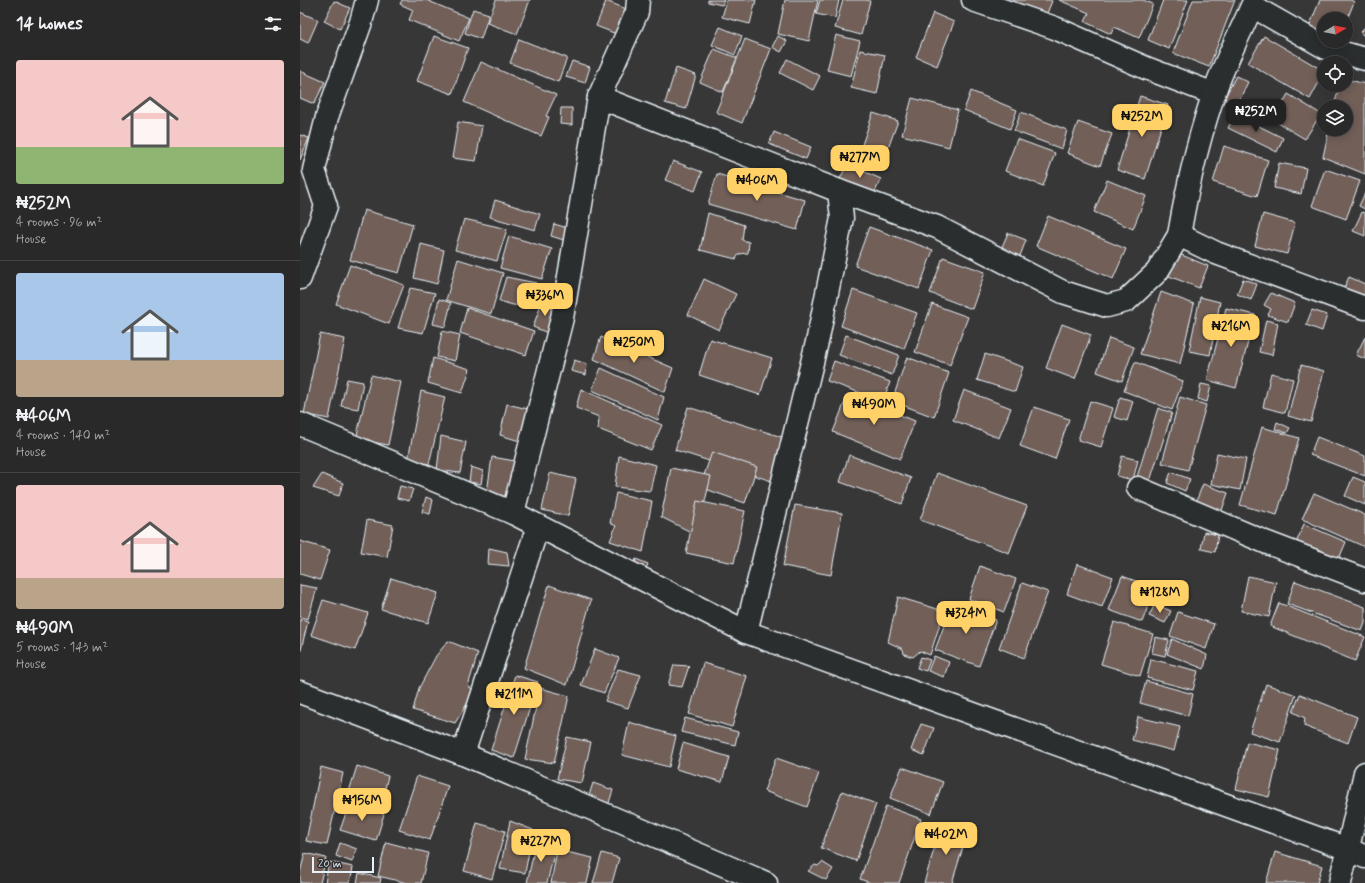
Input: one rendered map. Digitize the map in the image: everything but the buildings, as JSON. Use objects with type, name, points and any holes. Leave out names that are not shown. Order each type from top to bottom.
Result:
[{"type":"street","points":[[300,278],[326,206],[314,170],[327,117],[361,22],[367,0]]},
{"type":"street","points":[[513,513],[562,318],[599,97],[636,12],[638,0]]},
{"type":"street","points":[[973,0],[1055,28],[1146,68],[1214,94]]},
{"type":"street","points":[[599,97],[839,191],[937,227],[1063,292],[1107,306],[1126,301],[1157,272],[1179,235],[1186,193],[1214,94],[1252,6],[1326,48],[1365,59]]},
{"type":"street","points":[[746,632],[818,338],[842,218],[839,191]]},
{"type":"street","points":[[1179,235],[1216,253],[1365,308]]},
{"type":"street","points":[[300,424],[513,513],[746,632],[1356,853]]},
{"type":"street","points":[[1138,488],[1265,542],[1365,580]]},
{"type":"street","points":[[463,754],[538,526]]},
{"type":"street","points":[[300,692],[463,754],[766,883]]},
{"type":"street","points":[[1340,883],[1356,853],[1365,773]]}]
